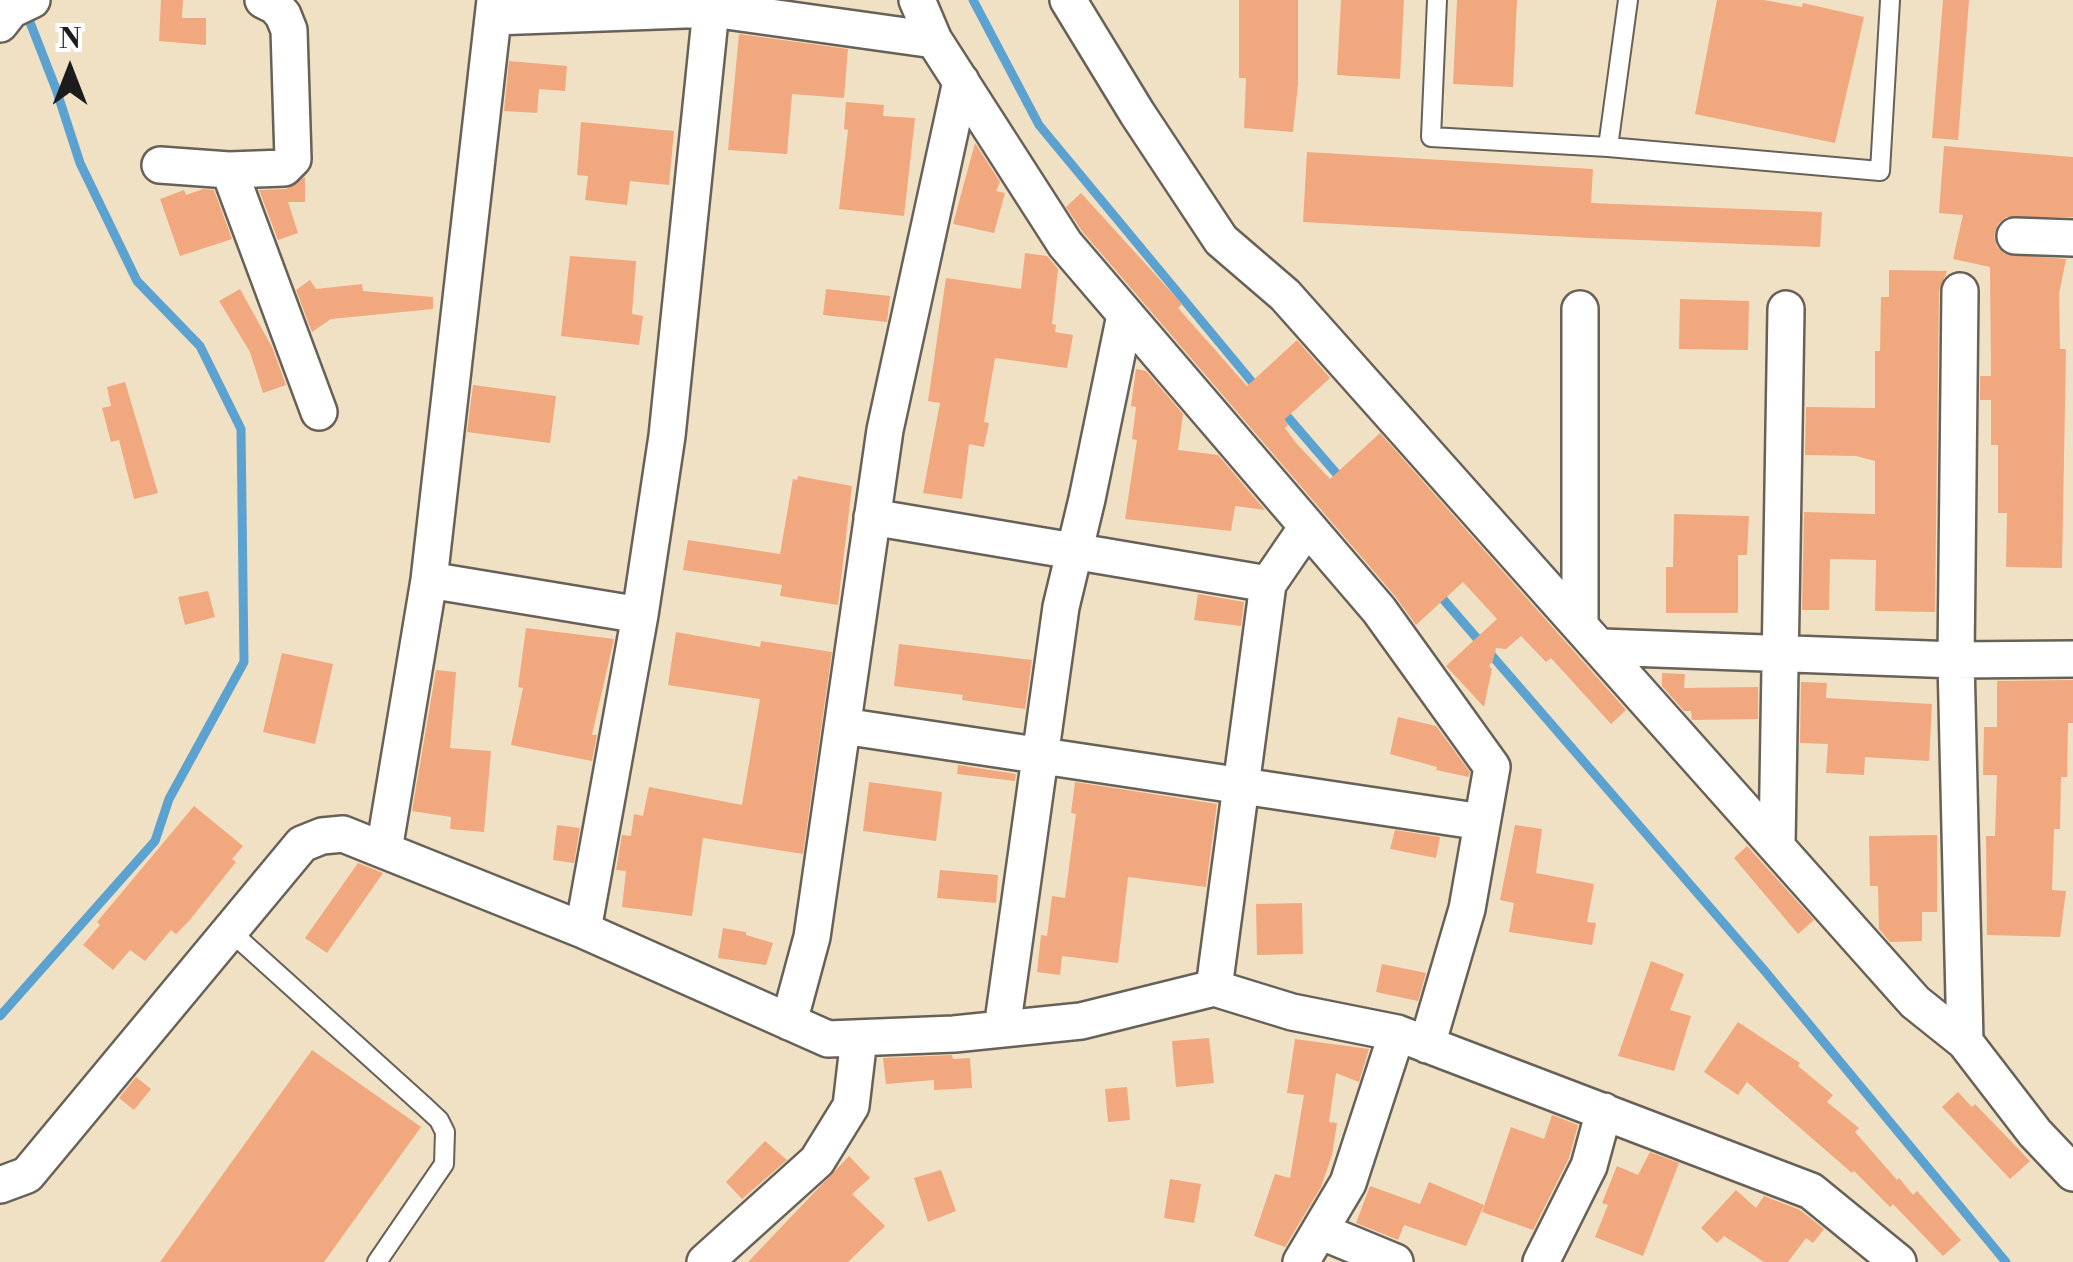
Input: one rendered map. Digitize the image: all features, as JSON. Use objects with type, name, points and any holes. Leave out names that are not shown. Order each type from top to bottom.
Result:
[{"type":"street","points":[[160,165],[229,170],[284,168],[295,152],[289,30],[283,15],[263,0]]},
{"type":"street","points":[[918,0],[934,40],[1064,244],[1379,610],[1492,767],[1467,909],[1348,1183],[1301,1262]]},
{"type":"street","points":[[1068,0],[1221,240],[1285,295],[1916,1002],[1966,1042],[2035,1133],[2073,1173]]},
{"type":"street","points":[[384,850],[428,580],[494,9],[712,4],[934,40]]},
{"type":"street","points":[[583,930],[640,616],[667,436],[712,4]]},
{"type":"street","points":[[789,1022],[812,937],[885,430],[961,81]]},
{"type":"street","points":[[229,170],[319,412]]},
{"type":"street","points":[[2015,236],[2073,238]]},
{"type":"street","points":[[1960,291],[1956,660],[1966,1042]]},
{"type":"street","points":[[1580,309],[1591,636]]},
{"type":"street","points":[[1778,845],[1786,309]]},
{"type":"street","points":[[1002,1029],[1061,607],[1125,315]]},
{"type":"street","points":[[872,518],[1268,584]]},
{"type":"street","points":[[1214,988],[1268,584],[1308,527]]},
{"type":"street","points":[[428,580],[640,616]]},
{"type":"street","points":[[1591,636],[1780,654],[2073,659]]},
{"type":"street","points":[[842,726],[1482,822]]},
{"type":"street","points":[[0,1185],[27,1175],[302,844],[322,836],[343,834],[583,930],[828,1039],[1081,1021],[1214,988],[1292,1012],[1412,1039],[1811,1192],[1884,1258]]},
{"type":"street","points":[[705,1262],[818,1161],[851,1106],[860,1038]]},
{"type":"street","points":[[1541,1262],[1589,1166],[1604,1111]]},
{"type":"street","points":[[1320,1231],[1396,1262]]},
{"type":"lane","points":[[1437,0],[1431,137],[1608,147],[1880,170],[1890,0]]},
{"type":"lane","points":[[1608,147],[1628,0]]},
{"type":"lane","points":[[230,931],[439,1120],[445,1132],[444,1164],[377,1262]]},
{"type":"building","points":[[161,0],[183,0],[182,18],[206,18],[206,45],[159,41]]},
{"type":"building","points":[[1239,0],[1298,0],[1298,84],[1293,132],[1244,128],[1246,78],[1239,78]]},
{"type":"building","points":[[1341,0],[1404,0],[1400,79],[1337,75]]},
{"type":"building","points":[[1457,0],[1517,0],[1513,87],[1453,84]]},
{"type":"building","points":[[1717,0],[1764,0],[1802,7],[1803,3],[1864,17],[1835,143],[1695,114]]},
{"type":"building","points":[[1943,0],[1969,0],[1958,140],[1932,138]]},
{"type":"building","points":[[739,34],[848,49],[844,98],[792,94],[787,154],[728,150]]},
{"type":"building","points":[[509,61],[567,66],[565,91],[539,89],[537,113],[504,111]]},
{"type":"building","points":[[846,102],[884,105],[883,116],[915,118],[904,216],[839,209],[848,130],[844,129]]},
{"type":"building","points":[[581,122],[674,131],[669,185],[630,181],[627,205],[585,200],[588,176],[577,175]]},
{"type":"building","points":[[975,143],[1000,182],[996,191],[1005,193],[994,233],[953,224]]},
{"type":"building","points":[[1944,146],[2073,157],[2073,217],[2006,217],[1998,224],[1994,236],[1997,247],[2005,254],[2066,259],[2059,294],[2060,349],[2066,349],[2062,568],[2006,567],[2007,513],[1998,513],[1998,445],[1991,445],[1991,400],[1980,400],[1980,376],[1991,376],[1990,267],[1953,259],[1963,215],[1939,213]]},
{"type":"building","points":[[1307,152],[1593,169],[1591,203],[1822,212],[1820,247],[1303,222]]},
{"type":"building","points":[[305,177],[305,202],[288,202],[298,233],[278,240],[259,190],[286,189]]},
{"type":"building","points":[[184,190],[186,195],[214,190],[232,239],[180,256],[160,199]]},
{"type":"building","points":[[1081,193],[1182,304],[1178,308],[1247,386],[1297,340],[1330,378],[1284,420],[1296,443],[1330,479],[1380,433],[1626,710],[1611,724],[1551,658],[1546,662],[1521,636],[1506,649],[1496,648],[1489,666],[1492,669],[1484,707],[1446,666],[1497,619],[1463,582],[1416,625],[1082,231],[1066,207]]},
{"type":"building","points":[[1025,253],[1047,256],[1058,269],[1052,324],[1056,325],[1055,332],[1073,335],[1067,368],[995,358],[984,422],[989,423],[984,447],[969,444],[962,499],[923,493],[940,403],[928,401],[946,278],[1021,289]]},
{"type":"building","points":[[570,256],[636,261],[632,314],[643,316],[639,345],[561,336]]},
{"type":"building","points":[[1889,270],[1947,271],[1939,291],[1935,612],[1875,611],[1876,560],[1830,559],[1829,610],[1802,610],[1804,512],[1875,514],[1875,461],[1856,456],[1805,455],[1806,407],[1875,408],[1875,351],[1880,351],[1881,297],[1889,297]]},
{"type":"building","points":[[310,280],[316,289],[362,284],[363,291],[433,297],[433,309],[331,319],[312,332],[296,290]]},
{"type":"building","points":[[240,289],[272,347],[286,385],[263,393],[250,352],[219,301]]},
{"type":"building","points":[[826,289],[890,296],[887,322],[823,315]]},
{"type":"building","points":[[1680,299],[1749,301],[1748,350],[1679,349]]},
{"type":"building","points":[[1136,369],[1146,371],[1183,414],[1178,450],[1218,455],[1265,510],[1235,506],[1231,531],[1125,519],[1137,440],[1132,439],[1136,407],[1131,406]]},
{"type":"building","points":[[125,382],[158,493],[134,499],[119,440],[111,442],[102,408],[111,406],[107,387]]},
{"type":"building","points":[[473,385],[556,396],[550,443],[467,432]]},
{"type":"building","points":[[798,476],[852,486],[838,605],[780,596],[782,585],[683,570],[688,540],[780,554],[793,479]]},
{"type":"building","points":[[1674,514],[1749,516],[1747,555],[1738,555],[1738,613],[1666,613],[1666,567],[1673,567]]},
{"type":"building","points":[[208,591],[215,617],[185,625],[178,597]]},
{"type":"building","points":[[1198,594],[1244,602],[1241,626],[1194,620]]},
{"type":"building","points":[[526,628],[614,639],[592,735],[597,735],[592,761],[511,745],[523,688],[518,687]]},
{"type":"building","points":[[676,632],[760,647],[761,641],[832,652],[803,854],[703,838],[692,916],[622,907],[626,871],[616,870],[622,835],[631,836],[634,814],[643,816],[649,787],[742,805],[760,699],[668,685]]},
{"type":"building","points":[[899,644],[1032,660],[1025,709],[962,700],[963,695],[894,686]]},
{"type":"building","points":[[282,653],[333,664],[315,744],[263,732]]},
{"type":"building","points":[[436,670],[456,672],[450,748],[491,751],[484,832],[450,829],[451,817],[412,811]]},
{"type":"building","points":[[1662,673],[1685,674],[1684,688],[1758,687],[1758,719],[1692,720],[1691,711],[1684,711],[1662,686]]},
{"type":"building","points":[[2073,680],[2067,777],[2061,777],[2060,829],[2054,829],[2052,890],[2066,891],[2060,937],[1987,935],[1986,836],[1995,836],[1997,775],[1983,775],[1984,727],[1997,727],[1997,681]]},
{"type":"building","points":[[1801,682],[1827,683],[1826,698],[1932,704],[1929,761],[1865,757],[1864,775],[1826,773],[1828,744],[1800,743]]},
{"type":"building","points":[[1398,717],[1436,726],[1470,772],[1469,777],[1390,754]]},
{"type":"building","points":[[958,765],[1016,774],[1015,781],[957,774]]},
{"type":"building","points":[[869,782],[942,792],[936,841],[863,831]]},
{"type":"building","points":[[1075,782],[1217,804],[1206,887],[1128,877],[1118,963],[1062,956],[1060,975],[1037,972],[1041,935],[1047,936],[1052,896],[1065,898],[1076,814],[1071,813]]},
{"type":"building","points":[[194,806],[243,846],[232,859],[236,862],[176,934],[171,930],[145,961],[130,950],[113,970],[83,945],[100,925],[97,922]]},
{"type":"building","points":[[557,825],[580,828],[574,863],[553,860]]},
{"type":"building","points":[[1515,825],[1542,829],[1536,873],[1594,884],[1587,922],[1596,923],[1592,945],[1509,932],[1514,903],[1500,900]]},
{"type":"building","points":[[1395,830],[1440,837],[1436,858],[1390,849]]},
{"type":"building","points":[[1937,835],[1937,912],[1922,912],[1922,941],[1890,942],[1879,929],[1878,886],[1870,886],[1869,836]]},
{"type":"building","points":[[1747,846],[1814,920],[1798,934],[1734,858]]},
{"type":"building","points":[[358,863],[383,873],[327,953],[305,938]]},
{"type":"building","points":[[940,870],[998,875],[996,903],[937,898]]},
{"type":"building","points":[[1302,903],[1303,954],[1257,955],[1256,904]]},
{"type":"building","points":[[723,928],[773,943],[766,965],[718,958]]},
{"type":"building","points":[[1651,961],[1684,974],[1670,1010],[1691,1016],[1674,1071],[1618,1056]]},
{"type":"building","points":[[1382,964],[1426,973],[1418,1001],[1376,992]]},
{"type":"building","points":[[1738,1022],[1800,1063],[1798,1066],[1833,1095],[1827,1102],[1859,1128],[1855,1132],[1897,1180],[1913,1195],[1917,1191],[1961,1240],[1943,1256],[1893,1204],[1890,1207],[1854,1171],[1747,1082],[1738,1095],[1704,1072]]},
{"type":"building","points":[[1209,1038],[1214,1083],[1176,1087],[1172,1041]]},
{"type":"building","points":[[1295,1039],[1369,1049],[1359,1082],[1336,1073],[1329,1122],[1337,1123],[1332,1155],[1321,1187],[1285,1247],[1254,1236],[1275,1174],[1290,1178],[1304,1095],[1287,1093]]},
{"type":"building","points":[[312,1050],[421,1127],[324,1262],[160,1262]]},
{"type":"building","points":[[952,1055],[953,1059],[970,1058],[972,1088],[934,1090],[934,1080],[886,1084],[883,1058]]},
{"type":"building","points":[[136,1077],[151,1089],[134,1110],[119,1098]]},
{"type":"building","points":[[1127,1087],[1130,1120],[1108,1122],[1105,1089]]},
{"type":"building","points":[[1958,1092],[1972,1107],[1975,1104],[2030,1161],[2010,1179],[1942,1107]]},
{"type":"building","points":[[1552,1115],[1578,1125],[1569,1158],[1533,1230],[1482,1212],[1511,1127],[1544,1139]]},
{"type":"building","points":[[765,1141],[787,1160],[742,1199],[726,1182]]},
{"type":"building","points":[[1650,1152],[1679,1163],[1643,1256],[1595,1237],[1608,1205],[1602,1203],[1617,1166],[1638,1175]]},
{"type":"building","points":[[849,1156],[870,1178],[852,1194],[885,1226],[848,1262],[748,1262]]},
{"type":"building","points":[[941,1170],[956,1211],[928,1222],[914,1178]]},
{"type":"building","points":[[1170,1179],[1201,1184],[1194,1223],[1164,1218]]},
{"type":"building","points":[[1429,1182],[1484,1205],[1466,1246],[1404,1225],[1398,1240],[1356,1223],[1370,1186],[1420,1204]]},
{"type":"building","points":[[1736,1190],[1756,1208],[1764,1196],[1800,1210],[1824,1229],[1813,1243],[1806,1238],[1788,1262],[1764,1262],[1724,1236],[1717,1243],[1701,1228]]},
{"type":"waterway","points":[[973,0],[1039,125],[1257,388]]},
{"type":"waterway","points":[[0,1016],[155,841],[169,799],[244,662],[241,429],[200,346],[137,281],[80,163],[26,12]]},
{"type":"waterway","points":[[1280,408],[1342,480]]},
{"type":"waterway","points":[[1436,591],[1764,970],[2006,1262]]}]
